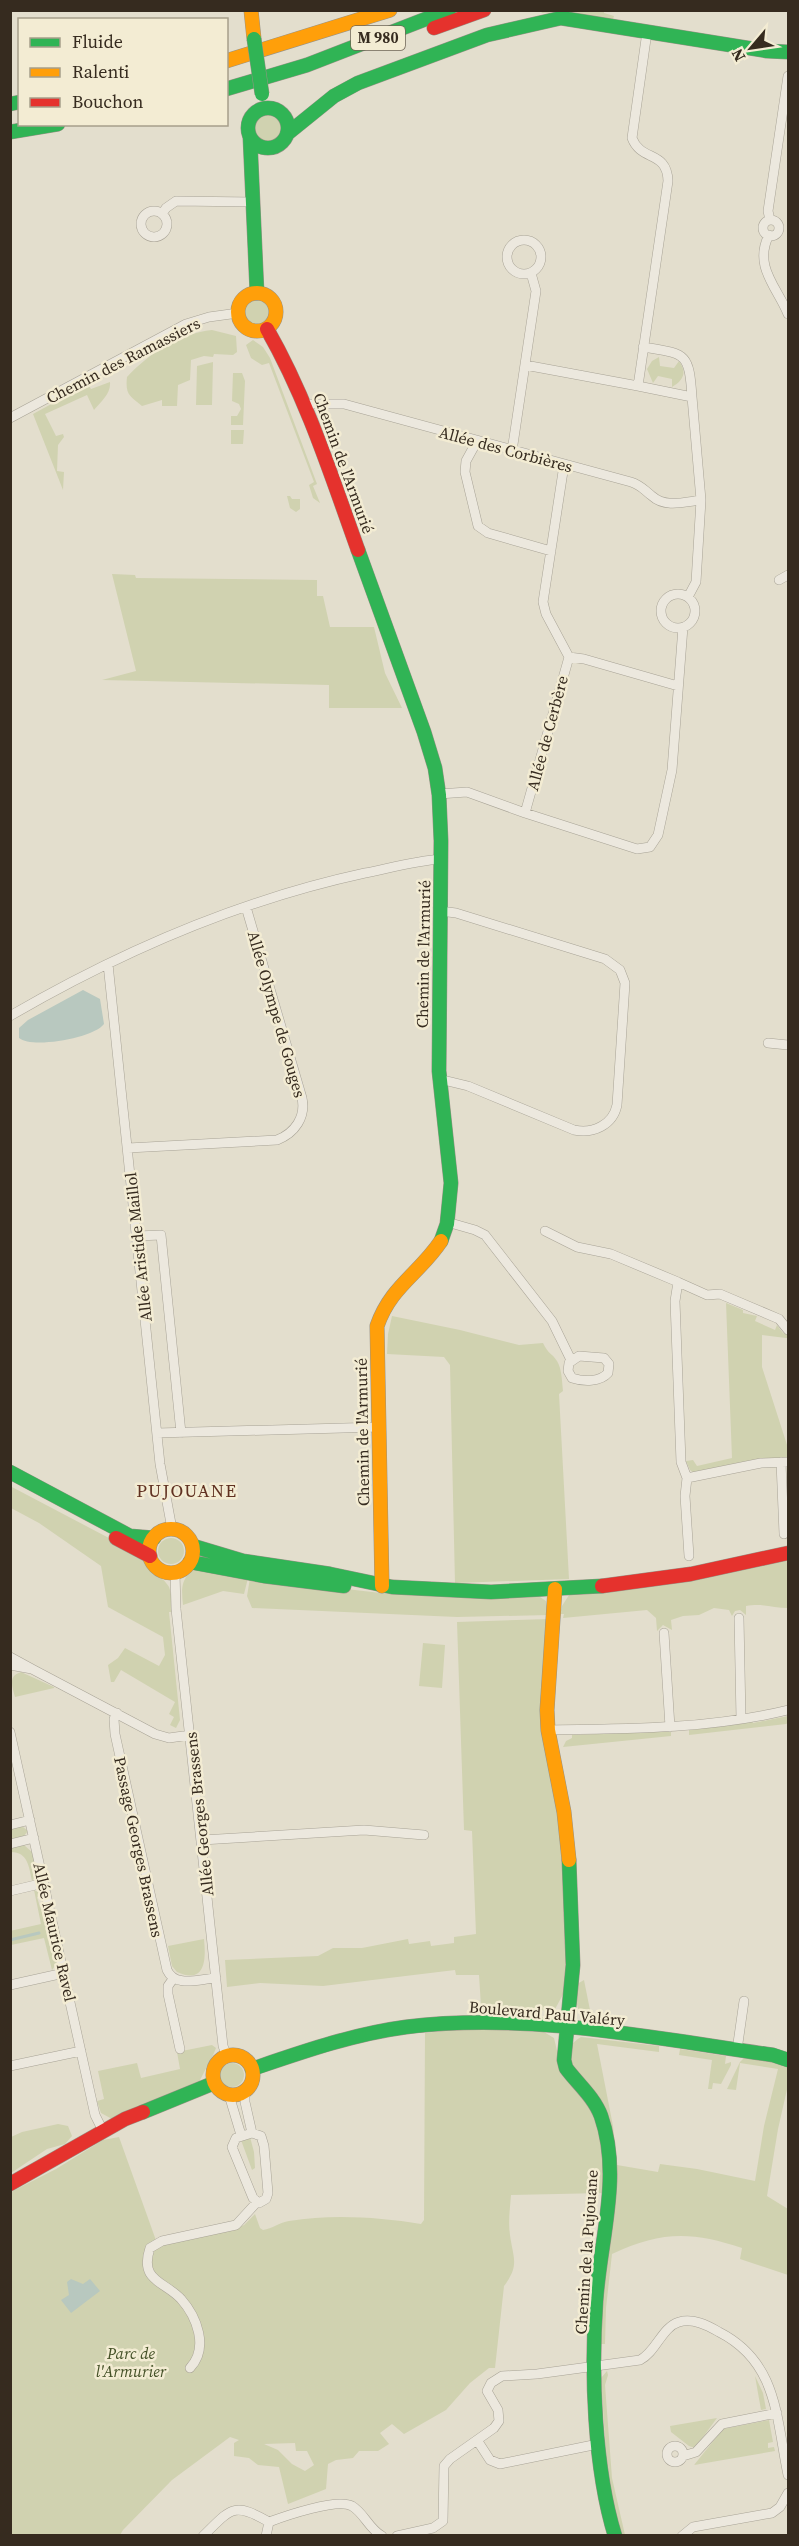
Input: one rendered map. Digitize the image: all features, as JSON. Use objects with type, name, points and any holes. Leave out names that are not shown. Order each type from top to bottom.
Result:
[{"type":"main road","points":[[251,10],[263,101],[282,115],[287,124],[286,134]]},
{"type":"main road","points":[[337,28],[347,18],[368,10]]},
{"type":"main road","name":"M 980","points":[[228,60],[390,10]]},
{"type":"main road","name":"M 980","points":[[228,88],[307,65],[449,10]]},
{"type":"main road","points":[[307,65],[321,66],[484,10]]},
{"type":"main road","points":[[250,137],[257,145],[266,148],[276,146],[286,134],[334,96],[358,83],[480,38],[528,24],[561,18],[767,51],[789,52]]},
{"type":"main road","points":[[257,293],[249,120],[263,101]]},
{"type":"main road","points":[[282,115],[296,118],[309,117]]},
{"type":"main road","points":[[10,132],[46,126]]},
{"type":"main road","points":[[252,165],[266,148]]},
{"type":"main road","points":[[257,293],[269,297],[276,307],[275,319],[267,329],[258,331],[248,329],[238,313],[243,299],[257,293]]},
{"type":"main road","name":"Chemin de l'Armurié","points":[[267,329],[290,369],[305,404],[424,732],[437,778],[439,794],[441,860],[439,1079],[452,1163],[452,1190],[447,1222],[434,1253],[393,1292],[379,1320],[376,1337],[379,1427],[376,1585]]},
{"type":"main road","points":[[10,1472],[130,1536],[154,1538]]},
{"type":"main road","points":[[10,1482],[150,1556],[157,1567],[168,1573],[175,1573],[190,1562],[208,1563],[264,1576],[358,1587],[376,1585],[442,1591],[555,1589],[658,1579],[789,1553]]},
{"type":"main road","points":[[150,1556],[151,1543],[154,1538],[159,1533],[172,1529],[185,1534],[193,1546],[227,1557],[359,1579],[376,1585]]},
{"type":"main road","points":[[190,1562],[193,1546]]},
{"type":"main road","name":"Chemin de la Pujouane","points":[[555,1589],[547,1690],[548,1730],[564,1812],[569,1864],[573,1965],[564,2054],[566,2068],[599,2112],[609,2166],[606,2226],[597,2287],[595,2366],[598,2444],[608,2512],[615,2535]]},
{"type":"main road","name":"Boulevard Paul Valéry","points":[[252,2069],[342,2040],[405,2027],[468,2022],[566,2028],[789,2058]]},
{"type":"main road","points":[[227,2056],[242,2057],[252,2069],[252,2081],[245,2091],[237,2095],[229,2095],[214,2083],[212,2075],[214,2066],[227,2056]]},
{"type":"main road","points":[[10,2184],[103,2131],[173,2098],[214,2083]]},
{"type":"street","points":[[638,386],[668,181],[664,164],[657,157],[641,152],[632,138],[646,32]]},
{"type":"street","points":[[770,220],[768,211],[789,76]]},
{"type":"street","points":[[162,214],[176,201],[253,202]]},
{"type":"street","points":[[769,235],[774,235],[784,228],[770,220]]},
{"type":"street","points":[[769,235],[764,229],[765,223],[770,220]]},
{"type":"street","points":[[769,235],[764,245],[765,268],[772,287],[783,301],[789,314]]},
{"type":"street","points":[[512,451],[536,291],[531,273]]},
{"type":"street","name":"Chemin des Ramassiers","points":[[10,418],[186,324],[208,317],[238,313]]},
{"type":"street","points":[[643,347],[676,353],[685,360],[690,369],[700,500],[696,582],[688,597],[680,594],[672,595],[661,607],[666,623],[674,627],[682,627]]},
{"type":"street","points":[[525,364],[692,397]]},
{"type":"street","name":"Allée des Corbières","points":[[305,404],[344,404],[636,484],[665,503],[700,500]]},
{"type":"street","points":[[477,441],[466,461],[465,472],[478,526],[488,533],[550,551]]},
{"type":"street","points":[[564,465],[543,605],[569,657]]},
{"type":"street","points":[[779,580],[789,575]]},
{"type":"street","name":"Allée de Cerbère","points":[[439,794],[467,792],[637,849],[650,847],[658,835],[672,770],[682,627],[692,620],[694,614],[692,602],[688,597]]},
{"type":"street","name":"Allée de Cerbère","points":[[525,813],[569,657],[584,659],[678,686]]},
{"type":"street","points":[[10,1016],[108,964],[171,936],[246,907],[327,881],[398,866],[441,860]]},
{"type":"street","name":"Allée Olympe de Gouges","points":[[128,1148],[277,1140],[291,1132],[302,1117],[302,1098],[246,907]]},
{"type":"street","points":[[439,1079],[468,1086],[574,1130],[590,1131],[603,1126],[614,1115],[617,1105],[625,982],[620,970],[605,959],[456,913],[440,911]]},
{"type":"street","name":"Allée Aristide Maillol","points":[[108,964],[157,1433],[172,1529]]},
{"type":"street","points":[[768,1043],[789,1045]]},
{"type":"street","points":[[447,1222],[470,1227],[484,1235],[552,1322],[571,1359]]},
{"type":"street","points":[[545,1231],[577,1247],[611,1254],[707,1294],[718,1294],[780,1320],[789,1329]]},
{"type":"street","points":[[137,1236],[161,1235],[181,1433]]},
{"type":"street","points":[[678,1282],[676,1327],[681,1462],[687,1478],[685,1496],[689,1556]]},
{"type":"street","points":[[157,1433],[379,1427]]},
{"type":"street","points":[[687,1478],[753,1464],[785,1462],[784,1534]]},
{"type":"street","name":"Allée Georges Brassens","points":[[175,1573],[176,1609],[223,2046],[227,2056]]},
{"type":"street","points":[[739,1618],[741,1719]]},
{"type":"street","points":[[664,1633],[669,1727]]},
{"type":"street","points":[[10,1657],[163,1737],[190,1735]]},
{"type":"street","points":[[10,1665],[32,1668]]},
{"type":"street","points":[[548,1730],[669,1727],[741,1719],[789,1710]]},
{"type":"street","name":"Passage Georges Brassens","points":[[117,1713],[114,1719],[114,1734],[166,1967],[173,1979],[168,1990],[180,2049]]},
{"type":"street","name":"Allée Maurice Ravel","points":[[10,1732],[95,2115],[103,2131]]},
{"type":"street","points":[[10,1825],[30,1820]]},
{"type":"street","points":[[202,1840],[364,1830],[424,1835]]},
{"type":"street","points":[[10,1844],[34,1838]]},
{"type":"street","points":[[10,1890],[44,1883]]},
{"type":"street","points":[[10,1985],[64,1973]]},
{"type":"street","points":[[173,1979],[180,1981],[216,1978]]},
{"type":"street","points":[[737,2050],[744,2001]]},
{"type":"street","points":[[10,2066],[81,2051]]},
{"type":"street","points":[[245,2091],[245,2102],[252,2133]]},
{"type":"street","points":[[229,2095],[240,2135]]},
{"type":"street","points":[[190,2368],[200,2348],[197,2324],[179,2297],[162,2287],[151,2275],[147,2263],[150,2248],[162,2241],[236,2225],[257,2202],[264,2201],[268,2193],[263,2140],[252,2133],[240,2135],[234,2140],[232,2147],[257,2202]]},
{"type":"street","points":[[397,2535],[430,2529],[441,2523],[444,2515],[442,2474],[444,2466],[450,2459],[494,2428],[499,2421],[498,2410],[487,2391],[489,2384],[498,2378],[642,2359],[674,2325],[681,2322],[696,2322],[729,2337],[750,2355],[769,2385],[789,2475]]},
{"type":"street","points":[[683,2456],[699,2449],[722,2424],[777,2413]]},
{"type":"street","points":[[477,2440],[490,2460],[500,2464],[598,2444]]},
{"type":"street","points":[[682,2535],[693,2528],[772,2513],[780,2507],[789,2493]]},
{"type":"street","points":[[204,2535],[234,2510],[246,2510],[269,2522],[299,2511],[345,2504],[355,2508],[382,2535]]},
{"type":"street","points":[[266,2535],[269,2522]]},
{"type":"green space","points":[[540,10],[604,11],[614,16],[613,19],[566,12],[542,13]]},
{"type":"green space","points":[[268,115],[277,119],[281,128],[277,137],[268,141],[259,137],[255,128],[259,119]]},
{"type":"green space","points":[[252,300],[262,300],[269,307],[269,317],[262,324],[252,324],[245,317],[245,307]]},
{"type":"green space","points":[[212,330],[236,336],[237,352],[233,355],[214,354],[213,357],[204,356],[191,360],[190,380],[178,385],[177,406],[162,406],[162,400],[142,406],[129,394],[127,377],[145,360],[165,346],[188,335]]},
{"type":"green space","points":[[253,340],[263,347],[270,358],[317,484],[313,486],[320,503],[313,498],[309,485],[314,482],[269,363],[262,365],[251,358],[246,345]]},
{"type":"green space","points":[[659,357],[660,366],[674,368],[679,361],[683,369],[683,376],[672,387],[672,379],[658,376],[653,383],[647,369],[652,361]]},
{"type":"green space","points":[[213,362],[212,405],[196,405],[197,366]]},
{"type":"green space","points":[[233,373],[242,373],[245,381],[243,425],[231,425],[231,416],[237,416],[241,409],[239,404],[232,401]]},
{"type":"green space","points":[[110,382],[107,394],[94,410],[87,395],[45,414],[56,436],[63,434],[64,437],[58,445],[57,471],[64,472],[63,490],[33,414],[88,384],[91,389]]},
{"type":"green space","points":[[231,430],[244,430],[243,444],[231,444]]},
{"type":"green space","points":[[287,496],[300,499],[300,509],[296,512],[290,508]]},
{"type":"green space","points":[[112,574],[135,575],[136,578],[317,580],[317,596],[323,596],[330,627],[374,627],[385,673],[402,708],[329,708],[329,685],[102,680],[136,671]]},
{"type":"green space","points":[[726,1303],[743,1310],[743,1313],[757,1316],[755,1321],[775,1330],[777,1325],[783,1333],[788,1335],[786,1338],[762,1335],[762,1367],[788,1448],[788,1459],[694,1473],[686,1461],[693,1460],[697,1466],[732,1458]]},
{"type":"green space","points":[[392,1316],[519,1345],[543,1343],[557,1361],[563,1391],[559,1394],[569,1579],[455,1583],[450,1365],[444,1357],[387,1354]]},
{"type":"green space","points":[[10,1486],[126,1547],[156,1572],[169,1587],[173,1612],[169,1612],[180,1720],[176,1728],[170,1725],[174,1717],[169,1714],[175,1702],[121,1670],[114,1682],[111,1682],[108,1665],[118,1658],[125,1648],[159,1666],[165,1655],[163,1637],[108,1607],[101,1566],[39,1523],[11,1508]]},
{"type":"green space","points":[[171,1538],[181,1541],[184,1551],[181,1561],[171,1564],[161,1561],[158,1551],[161,1541]]},
{"type":"green space","points":[[788,1558],[788,1608],[746,1606],[746,1615],[740,1610],[735,1611],[732,1616],[729,1610],[714,1608],[699,1615],[683,1616],[671,1620],[672,1630],[663,1625],[657,1631],[656,1618],[647,1610],[563,1618],[564,1614],[560,1614],[569,1595]]},
{"type":"green space","points":[[201,1567],[248,1578],[244,1594],[223,1591],[183,1605],[182,1592],[186,1577]]},
{"type":"green space","points":[[250,1578],[381,1593],[540,1597],[546,1601],[549,1615],[457,1617],[252,1608],[247,1596]]},
{"type":"green space","points":[[549,1619],[540,1714],[565,1851],[567,1987],[554,2011],[481,2006],[479,1975],[456,1975],[455,1970],[323,1986],[260,1983],[227,1987],[225,1960],[318,1956],[333,1948],[362,1948],[408,1939],[409,1944],[430,1941],[431,1946],[454,1943],[454,1937],[476,1934],[472,1831],[464,1830],[457,1622]]},
{"type":"green space","points":[[423,1643],[445,1645],[442,1688],[419,1686]]},
{"type":"green space","points":[[21,1672],[54,1688],[15,1697],[13,1679]]},
{"type":"green space","points":[[788,1716],[786,1724],[689,1735],[689,1730],[752,1721],[753,1723]]},
{"type":"green space","points":[[671,1731],[671,1736],[563,1747],[572,1735]]},
{"type":"green space","points":[[23,1827],[28,1831],[23,1837],[11,1841],[10,1828]]},
{"type":"green space","points":[[24,1845],[33,1853],[38,1872],[32,1881],[29,1866],[24,1857],[11,1852],[10,1846]]},
{"type":"green space","points":[[34,1890],[40,1893],[37,1897],[40,1907],[46,1906],[58,1962],[52,1970],[44,1938],[11,1945],[10,1931],[41,1924]]},
{"type":"green space","points":[[204,1939],[204,1962],[199,1973],[187,1975],[177,1972],[172,1966],[168,1946]]},
{"type":"green space","points":[[584,1980],[592,2020],[586,2018],[577,2006],[577,1984]]},
{"type":"green space","name":"Parc de l'Armurier","points":[[468,2028],[544,2032],[554,2038],[559,2059],[598,2122],[604,2161],[604,2193],[511,2195],[509,2226],[514,2267],[504,2286],[495,2368],[489,2368],[470,2383],[446,2410],[404,2434],[392,2424],[380,2433],[389,2444],[378,2451],[359,2451],[353,2458],[336,2460],[328,2464],[326,2489],[288,2504],[279,2467],[258,2465],[249,2458],[234,2456],[234,2443],[239,2440],[230,2437],[172,2480],[120,2535],[11,2535],[11,2192],[56,2169],[103,2140],[119,2137],[158,2246],[236,2228],[244,2225],[255,2214],[263,2230],[286,2222],[338,2217],[372,2218],[421,2224],[424,2220],[425,2033]],"holes":[[[295,2443],[296,2451],[307,2451],[314,2465],[305,2471],[292,2464],[278,2450],[264,2444]]]},
{"type":"green space","points":[[581,2037],[659,2046],[659,2052],[597,2044],[613,2126],[617,2165],[658,2172],[660,2164],[755,2181],[764,2126],[778,2069],[740,2063],[736,2090],[727,2089],[740,2062],[744,2058],[776,2062],[788,2067],[788,2085],[767,2196],[788,2209],[788,2275],[740,2259],[742,2248],[692,2236],[661,2238],[629,2246],[612,2254],[605,2344],[599,2344],[610,2218],[603,2113],[594,2095],[577,2075],[568,2055],[571,2046]]},
{"type":"green space","points":[[212,2045],[216,2048],[199,2082],[112,2119],[101,2113],[97,2101],[104,2099],[98,2071],[137,2063],[141,2078],[180,2069],[177,2052]]},
{"type":"green space","points":[[680,2049],[726,2056],[725,2064],[731,2062],[731,2065],[721,2084],[713,2083],[712,2089],[708,2089],[712,2060],[679,2055]]},
{"type":"green space","points":[[232,2063],[237,2064],[243,2070],[243,2080],[237,2086],[232,2087],[227,2086],[221,2080],[220,2075],[221,2070],[227,2064]]},
{"type":"green space","points":[[58,2124],[68,2126],[72,2136],[65,2144],[47,2149],[11,2173],[11,2137],[22,2132]]},
{"type":"green space","points":[[250,2137],[255,2168],[252,2170],[241,2140]]},
{"type":"green space","points":[[607,2371],[605,2385],[612,2478],[625,2535],[619,2535],[608,2485],[601,2378]]},
{"type":"green space","points":[[755,2376],[763,2393],[766,2409],[761,2410]]},
{"type":"green space","points":[[717,2418],[695,2448],[671,2432],[670,2426]]},
{"type":"green space","points":[[769,2420],[773,2442],[768,2443],[768,2448],[774,2447],[775,2451],[694,2465],[723,2429]]},
{"type":"shaded area","points":[[83,990],[100,999],[104,1024],[98,1029],[88,1034],[49,1042],[26,1041],[19,1038],[19,1028],[28,1020]]},
{"type":"shaded area","points":[[71,2279],[83,2284],[90,2279],[100,2291],[71,2313],[61,2300],[69,2295],[67,2282]]},
{"type":"waterway","points":[[10,1940],[39,1933]]},
{"type":"traffic: fast","points":[[228,88],[307,65],[449,10]]},
{"type":"traffic: fast","points":[[287,134],[334,96],[358,83],[487,35],[561,18],[767,51],[788,52]]},
{"type":"traffic: fast","points":[[254,39],[262,94]]},
{"type":"traffic: fast","points":[[10,104],[18,102]]},
{"type":"traffic: fast","points":[[268,108],[282,114],[288,128],[282,142],[268,148],[254,142],[248,128],[254,114],[268,108]]},
{"type":"traffic: fast","points":[[10,132],[46,126]]},
{"type":"traffic: fast","points":[[250,137],[257,293]]},
{"type":"traffic: fast","points":[[358,550],[424,732],[435,768],[439,795],[441,841],[439,1071],[451,1183],[447,1224],[441,1241]]},
{"type":"traffic: fast","points":[[10,1472],[130,1536],[154,1538]]},
{"type":"traffic: fast","points":[[193,1546],[243,1561],[330,1574],[392,1587],[491,1592],[602,1586]]},
{"type":"traffic: fast","points":[[190,1562],[264,1576],[344,1586]]},
{"type":"traffic: fast","points":[[569,1860],[573,1965],[564,2060],[566,2068],[598,2109],[607,2139],[610,2162],[608,2208],[596,2301],[594,2389],[602,2481],[615,2536]]},
{"type":"traffic: fast","points":[[252,2069],[367,2034],[406,2027],[452,2023],[498,2023],[590,2029],[773,2055],[788,2060]]},
{"type":"traffic: fast","points":[[143,2112],[214,2083]]},
{"type":"traffic: slow","points":[[251,10],[254,39]]},
{"type":"traffic: slow","points":[[228,60],[390,10]]},
{"type":"traffic: slow","points":[[257,293],[270,299],[276,312],[270,325],[257,331],[244,325],[238,312],[244,299],[257,293]]},
{"type":"traffic: slow","points":[[382,1586],[377,1326],[390,1300],[441,1241]]},
{"type":"traffic: slow","points":[[171,1529],[186,1536],[193,1551],[186,1566],[171,1573],[156,1566],[149,1551],[156,1536],[171,1529]]},
{"type":"traffic: slow","points":[[555,1589],[547,1710],[548,1730],[564,1812],[569,1860]]},
{"type":"traffic: slow","points":[[233,2055],[247,2061],[253,2075],[247,2089],[233,2095],[219,2089],[213,2075],[219,2061],[233,2055]]},
{"type":"traffic: jam","points":[[434,28],[484,10]]},
{"type":"traffic: jam","points":[[267,329],[306,410],[358,550]]},
{"type":"traffic: jam","points":[[116,1538],[150,1556]]},
{"type":"traffic: jam","points":[[602,1586],[691,1574],[788,1553]]},
{"type":"traffic: jam","points":[[10,2184],[125,2119],[143,2112]]},
{"type":"district","name":"PUJOUANE","points":[[187,1491]]}]
